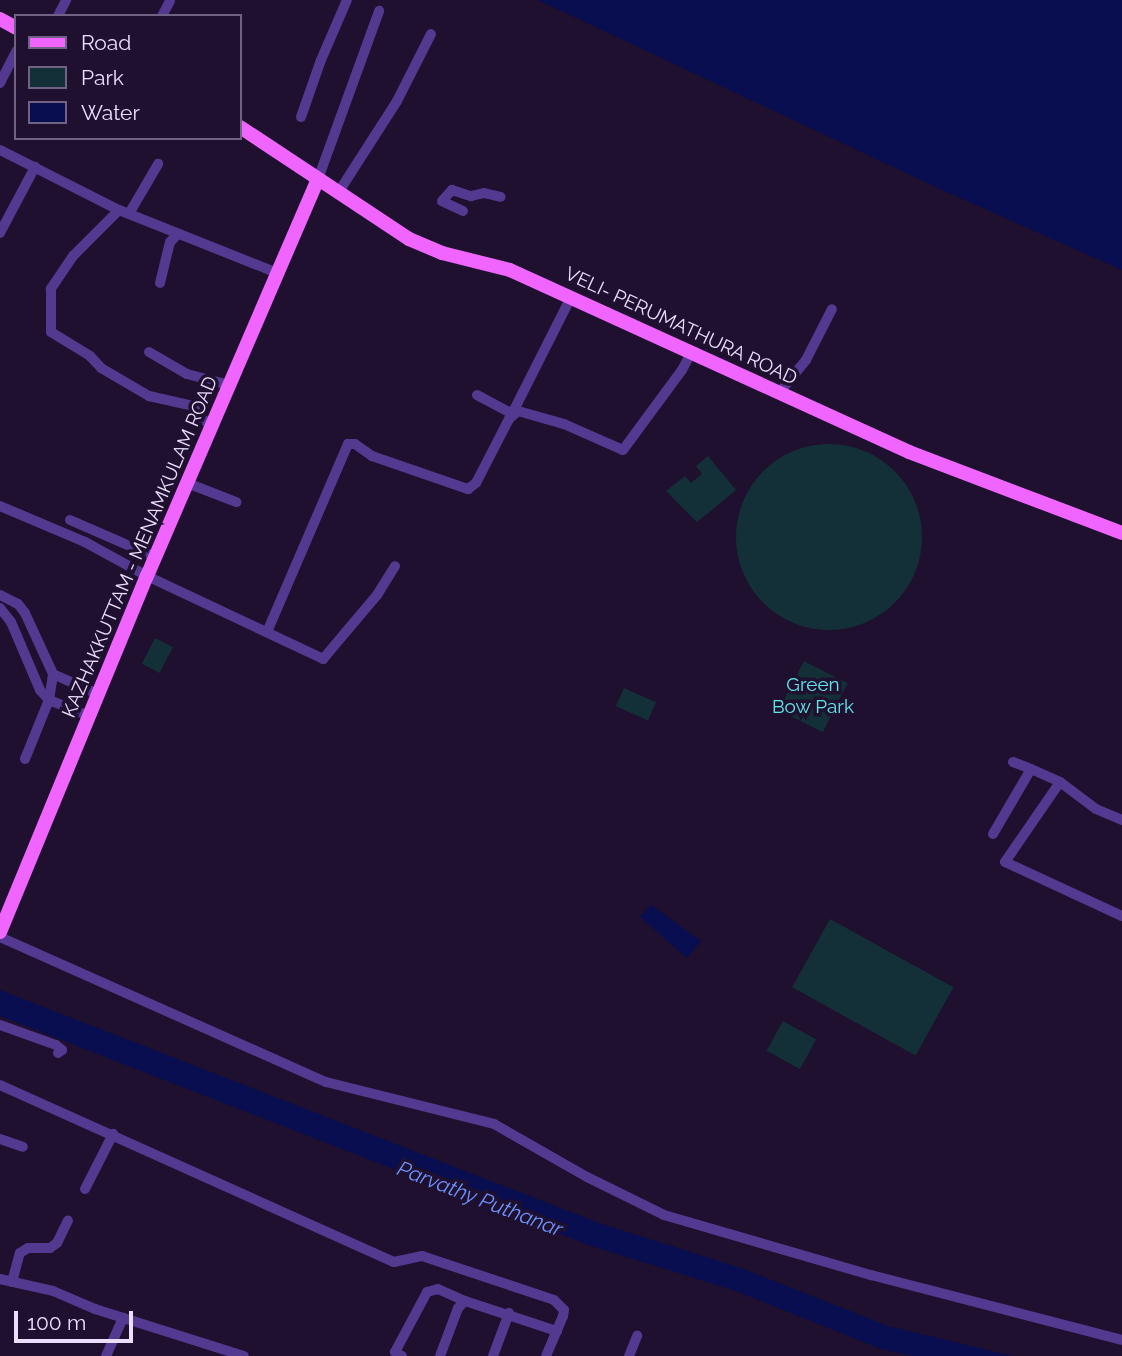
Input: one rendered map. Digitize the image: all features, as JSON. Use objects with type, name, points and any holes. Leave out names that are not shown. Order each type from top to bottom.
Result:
[{"type":"main road","name":"VELI- PERUMATHURA ROAD","points":[[242,128],[409,239],[442,253],[510,270],[909,452],[1122,533]]},
{"type":"main road","name":"KAZHAKKUTTAM - MENAMKULAM ROAD","points":[[0,932],[100,695],[146,576],[318,179]]},
{"type":"street","points":[[301,117],[321,60],[347,0]]},
{"type":"street","points":[[318,179],[337,120],[379,11]]},
{"type":"street","points":[[338,193],[397,101],[431,34]]},
{"type":"street","points":[[0,83],[14,55]]},
{"type":"street","points":[[1,152],[177,235],[277,273]]},
{"type":"street","points":[[158,164],[124,211],[73,256],[51,289],[51,332],[90,356],[101,368],[149,396],[193,406],[199,416],[212,426]]},
{"type":"street","points":[[0,233],[35,167]]},
{"type":"street","points":[[463,211],[442,201],[452,190],[471,196],[484,193],[501,197]]},
{"type":"street","points":[[160,283],[170,242],[177,235]]},
{"type":"street","points":[[267,632],[345,446],[355,444],[372,456],[468,489],[476,483],[571,296]]},
{"type":"street","points":[[779,393],[806,360],[832,309]]},
{"type":"street","points":[[149,352],[187,374],[229,385]]},
{"type":"street","points":[[477,395],[512,414],[523,411],[564,424],[623,450],[682,370],[691,353]]},
{"type":"street","points":[[187,483],[236,502]]},
{"type":"street","points":[[0,506],[85,542],[146,576],[323,659],[377,595],[395,566]]},
{"type":"street","points":[[70,520],[155,557]]},
{"type":"street","points":[[0,595],[18,604],[25,613],[53,674],[49,700],[25,759]]},
{"type":"street","points":[[0,608],[11,622],[40,690],[49,700],[89,716]]},
{"type":"street","points":[[53,674],[100,695]]},
{"type":"street","points":[[1013,762],[1059,782],[1096,809],[1122,820]]},
{"type":"street","points":[[993,834],[1031,769]]},
{"type":"street","points":[[1059,782],[1005,862],[1122,916]]},
{"type":"street","points":[[0,937],[326,1082],[494,1124],[587,1177],[664,1214],[872,1275],[1122,1340]]},
{"type":"street","points":[[0,1025],[56,1045],[62,1050],[58,1053]]},
{"type":"street","points":[[0,1085],[113,1134],[313,1228],[394,1262],[422,1256],[554,1300],[564,1310],[546,1356]]},
{"type":"street","points":[[85,1189],[113,1134]]},
{"type":"street","points":[[0,1139],[23,1147]]},
{"type":"street","points":[[68,1220],[57,1243],[50,1248],[28,1248],[20,1253],[6,1280],[53,1291],[123,1318],[240,1355]]},
{"type":"street","points":[[402,1356],[395,1352],[426,1292],[438,1289],[465,1301],[509,1313],[557,1331]]},
{"type":"street","points":[[440,1356],[458,1308],[465,1301]]},
{"type":"street","points":[[493,1356],[509,1313]]},
{"type":"street","points":[[106,1356],[123,1318]]},
{"type":"street","points":[[629,1356],[637,1336]]},
{"type":"green space","points":[[829,444],[865,451],[895,471],[915,501],[922,537],[915,573],[895,603],[865,623],[829,630],[793,623],[763,603],[743,573],[736,537],[743,501],[763,471],[793,451]]},
{"type":"green space","points":[[708,456],[736,490],[697,522],[666,491],[685,476],[691,483],[702,474],[696,466]]},
{"type":"green space","points":[[155,638],[173,647],[160,673],[142,664]]},
{"type":"green space","name":"Green Bow Park","points":[[804,661],[848,683],[823,732],[779,710]]},
{"type":"green space","points":[[624,688],[656,702],[648,721],[616,706]]},
{"type":"green space","points":[[830,919],[953,987],[916,1056],[792,987]]},
{"type":"green space","points":[[783,1021],[816,1039],[800,1069],[767,1051]]},
{"type":"water","points":[[538,0],[1122,0],[1122,270],[942,190]]},
{"type":"water","points":[[651,905],[701,941],[687,958],[640,917]]},
{"type":"water","name":"Parvathy Puthanar","points":[[0,990],[599,1223],[741,1268],[888,1326],[1013,1356],[913,1356],[881,1349],[733,1290],[591,1246],[0,1016]]}]
